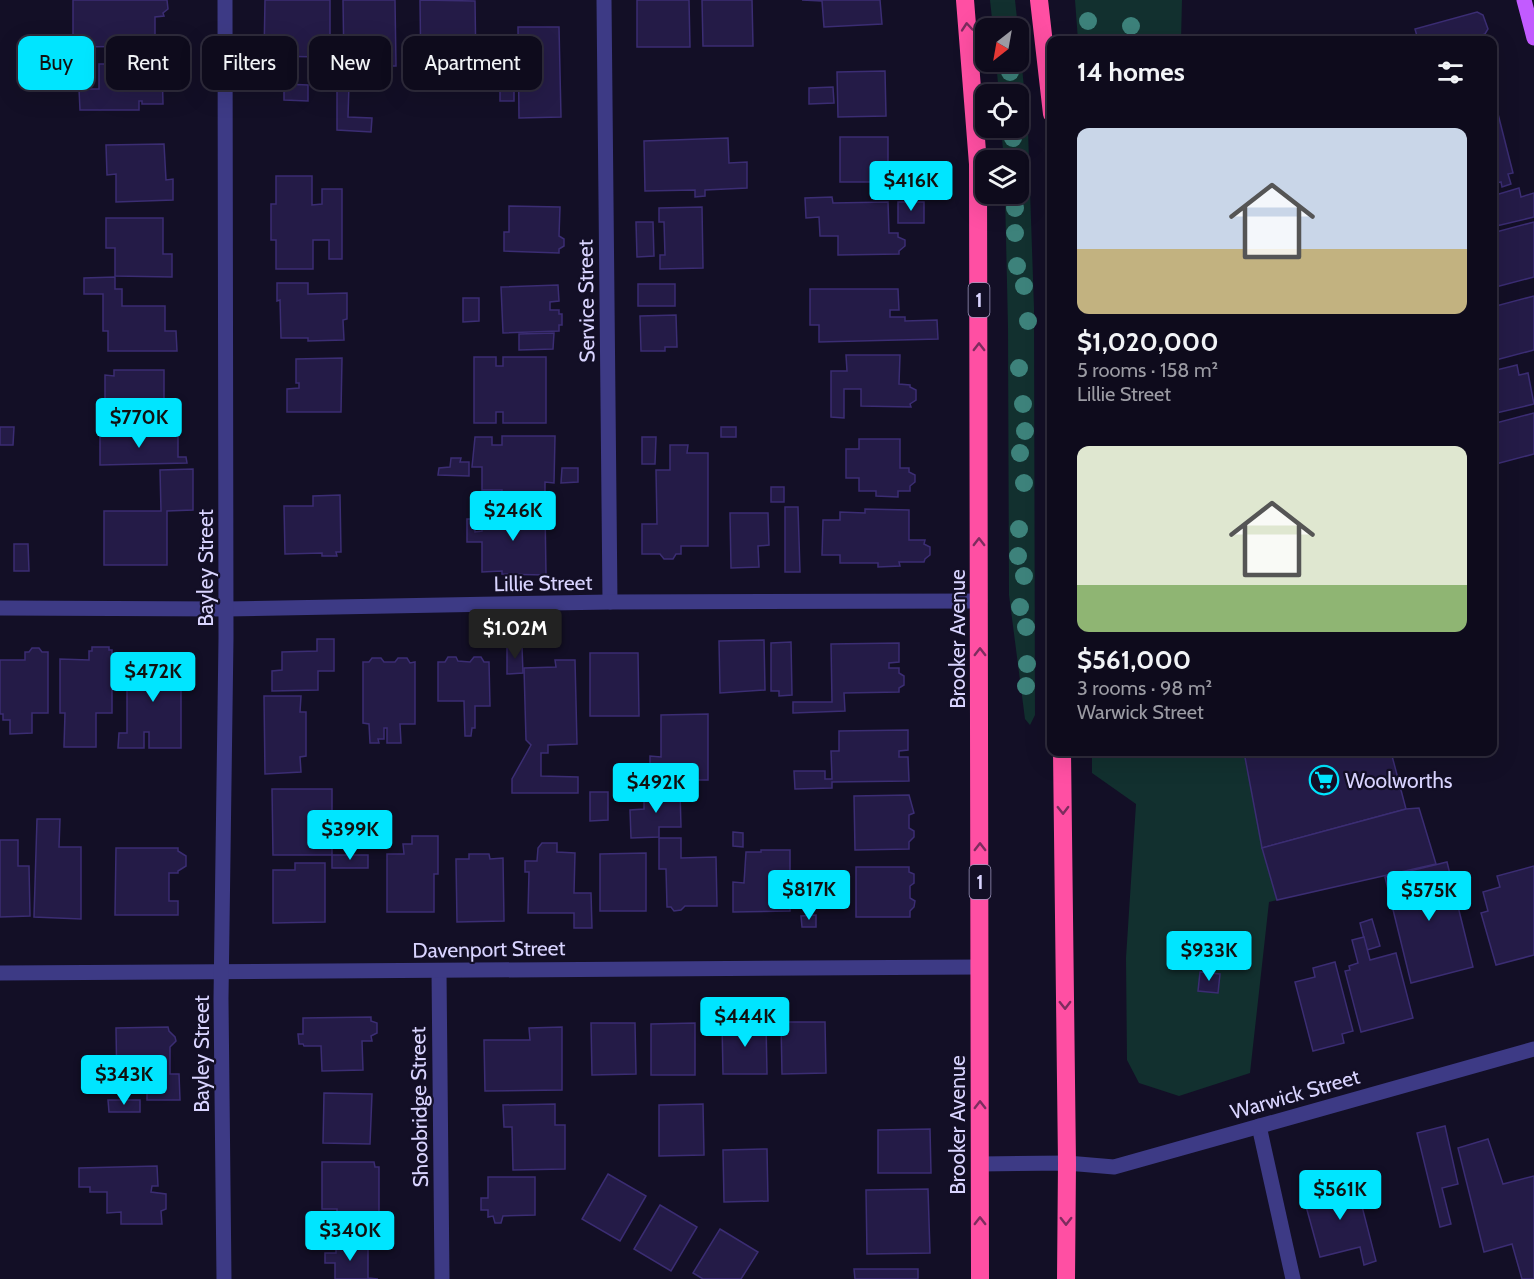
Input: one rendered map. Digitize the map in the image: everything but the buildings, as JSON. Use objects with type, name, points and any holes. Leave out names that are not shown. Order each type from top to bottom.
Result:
[{"type":"highway","name":"Brooker Avenue","points":[[965,0],[978,164],[980,1279]]},
{"type":"highway","points":[[1040,0],[1047,66]]},
{"type":"highway","points":[[1062,756],[1067,1163],[1066,1279]]},
{"type":"main road","points":[[1524,0],[1533,33]]},
{"type":"street","name":"Bayley Street","points":[[224,1279],[221,972],[226,609],[225,0]]},
{"type":"street","name":"Service Street","points":[[604,0],[610,602]]},
{"type":"street","name":"Lillie Street","points":[[0,608],[226,609],[610,602],[980,601]]},
{"type":"street","name":"Davenport Street","points":[[0,973],[980,967]]},
{"type":"street","name":"Shoobridge Street","points":[[439,971],[442,1279]]},
{"type":"street","name":"Warwick Street","points":[[980,1164],[1067,1163],[1114,1167],[1534,1049]]},
{"type":"street","points":[[1259,1126],[1293,1279]]},
{"type":"green space","points":[[990,0],[1015,0],[1017,18],[992,18]]},
{"type":"green space","points":[[1075,0],[1182,0],[1181,36],[1078,36]]},
{"type":"green space","points":[[997,72],[1022,72],[1024,84],[998,84]]},
{"type":"green space","points":[[1002,138],[1028,138],[1029,150],[1003,150]]},
{"type":"green space","points":[[1029,160],[1034,308],[1035,715],[1030,725],[1025,719],[1009,595],[1005,204],[1029,204]]},
{"type":"green space","points":[[1092,756],[1245,756],[1262,848],[1277,900],[1269,902],[1250,1073],[1179,1096],[1139,1083],[1127,1060],[1126,958],[1136,804],[1092,773]]},
{"type":"place","name":"Woolworths","points":[[1324,780]]}]
